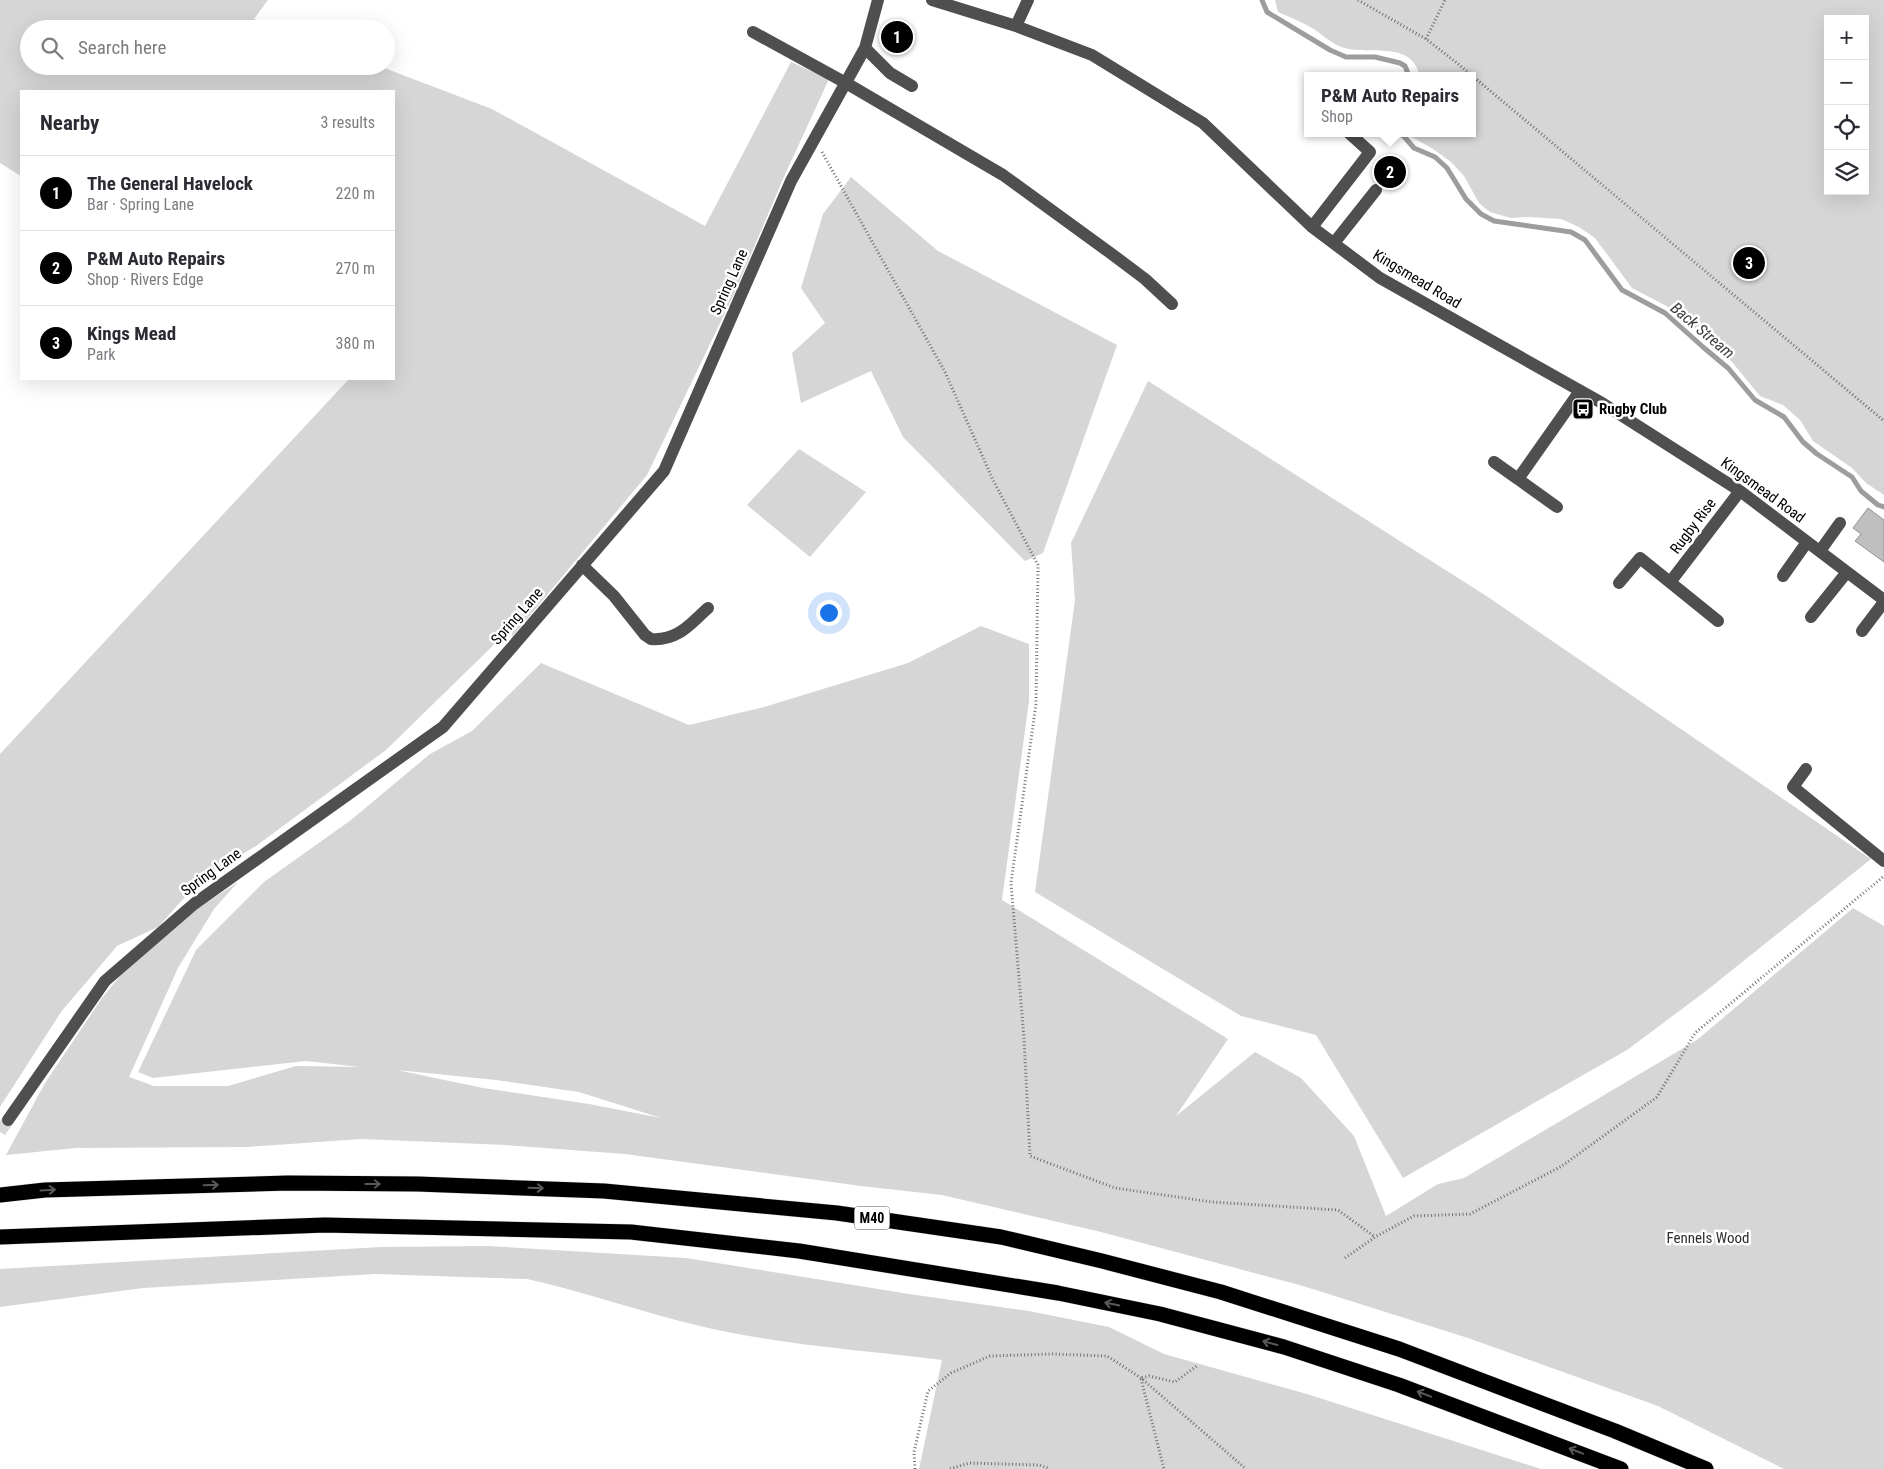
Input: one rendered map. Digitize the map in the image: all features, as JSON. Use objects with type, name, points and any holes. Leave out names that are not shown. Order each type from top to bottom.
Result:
[{"type":"highway","name":"M40","points":[[0,1195],[45,1190],[288,1183],[418,1184],[584,1190],[837,1213],[1000,1237],[1221,1292],[1399,1349],[1615,1431],[1706,1469]]},
{"type":"highway","points":[[0,1236],[325,1225],[631,1232],[799,1251],[1058,1293],[1160,1314],[1284,1347],[1399,1384],[1621,1469]]},
{"type":"street","name":"Spring Lane","points":[[8,1120],[105,981],[194,904],[443,727],[664,471],[791,182],[865,48],[878,0]]},
{"type":"street","name":"Kingsmead Road","points":[[932,0],[1016,26],[1092,55],[1203,124],[1312,227],[1380,278],[1580,391],[1740,491],[1884,601]]},
{"type":"street","points":[[1016,26],[1028,0]]},
{"type":"street","points":[[753,32],[846,83],[1003,175],[1131,268],[1172,304]]},
{"type":"street","points":[[865,48],[890,73],[912,86]]},
{"type":"street","points":[[1312,227],[1370,152],[1353,137]]},
{"type":"street","points":[[1334,244],[1376,190]]},
{"type":"street","points":[[1518,479],[1580,391]]},
{"type":"street","points":[[1494,462],[1557,507]]},
{"type":"street","name":"Rugby Rise","points":[[1671,581],[1740,491]]},
{"type":"street","points":[[1820,551],[1840,523]]},
{"type":"street","points":[[1783,576],[1807,542]]},
{"type":"street","points":[[1619,584],[1640,558],[1718,620]]},
{"type":"street","points":[[582,565],[614,596],[645,635],[651,639],[678,635],[708,608]]},
{"type":"street","points":[[1811,617],[1847,572]]},
{"type":"street","points":[[1862,631],[1884,601]]},
{"type":"street","points":[[1806,769],[1793,787],[1884,861]]},
{"type":"path","points":[[1358,0],[1426,39],[1469,72]]},
{"type":"path","points":[[1426,39],[1445,0]]},
{"type":"path","points":[[1476,78],[1884,420]]},
{"type":"path","points":[[815,138],[945,372],[993,480],[1038,565],[1036,704],[1011,883],[1024,1038],[1030,1156],[1115,1188],[1212,1202],[1338,1210],[1375,1237]]},
{"type":"path","points":[[1345,1258],[1375,1237],[1414,1216],[1470,1214],[1562,1166],[1657,1097],[1694,1033],[1884,876]]},
{"type":"path","points":[[915,1469],[914,1452],[928,1391],[950,1373],[990,1356],[1053,1354],[1107,1356],[1141,1378],[1246,1469]]},
{"type":"path","points":[[1141,1378],[1149,1376],[1175,1382],[1198,1365]]},
{"type":"path","points":[[1141,1378],[1164,1469]]},
{"type":"path","points":[[950,1469],[969,1463],[1039,1465],[1050,1469]]},
{"type":"green space","points":[[0,0],[268,0],[254,19],[256,20],[20,20],[20,75],[395,75],[395,72],[492,109],[705,226],[791,62],[829,79],[783,179],[735,292],[647,475],[512,637],[513,626],[386,750],[256,846],[202,878],[158,927],[117,946],[61,1012],[0,1107],[0,754],[348,380],[395,380],[395,90],[20,90],[20,175],[0,163]]},
{"type":"green space","points":[[1275,0],[1884,0],[1884,495],[1866,483],[1852,468],[1813,441],[1800,420],[1783,405],[1760,396],[1732,362],[1674,310],[1632,288],[1595,238],[1579,227],[1561,219],[1511,218],[1490,212],[1479,203],[1464,176],[1451,162],[1412,137],[1476,137],[1476,72],[1418,72],[1415,64],[1407,57],[1397,53],[1350,49],[1339,46],[1317,32],[1278,12]]},
{"type":"green space","points":[[851,177],[938,251],[1117,345],[1043,553],[1025,561],[903,437],[871,371],[801,403],[792,353],[825,323],[801,288],[823,214]]},
{"type":"green space","points":[[1148,381],[1488,597],[1871,859],[1706,991],[1627,1050],[1403,1178],[1316,1035],[1241,1016],[1035,892],[1075,600],[1071,543]]},
{"type":"green space","points":[[799,449],[866,492],[810,557],[747,505]]},
{"type":"green space","name":"Fennels Wood","points":[[981,626],[1029,644],[1029,701],[1002,900],[1228,1039],[1176,1116],[1255,1052],[1301,1078],[1354,1136],[1386,1216],[1438,1184],[1464,1178],[1697,1040],[1853,908],[1884,926],[1884,1469],[1784,1469],[1658,1406],[1468,1338],[1303,1286],[1101,1232],[942,1195],[625,1154],[506,1145],[361,1139],[246,1147],[76,1148],[6,1155],[45,1083],[102,998],[120,976],[191,913],[238,882],[214,909],[178,968],[129,1077],[154,1086],[228,1086],[296,1066],[360,1067],[306,1061],[153,1078],[138,1072],[196,950],[264,882],[351,820],[430,754],[472,731],[541,663],[689,725],[764,707],[908,663]],"holes":[[[397,1070],[496,1080],[579,1092],[661,1118],[589,1104],[483,1088]]]},
{"type":"green space","points":[[488,1246],[686,1258],[909,1294],[1029,1311],[1109,1327],[1164,1354],[1307,1394],[1541,1469],[919,1469],[942,1360],[792,1343],[733,1333],[704,1327],[527,1279],[375,1274],[143,1288],[0,1307],[0,1269],[381,1247]]},
{"type":"building","points":[[1868,508],[1884,520],[1884,562],[1855,541],[1861,534],[1853,528]]},
{"type":"waterway","name":"Back Stream","points":[[1262,0],[1267,12],[1330,50],[1346,57],[1375,57],[1400,63],[1405,66],[1407,72]]},
{"type":"waterway","name":"Back Stream","points":[[1404,137],[1414,148],[1435,157],[1447,168],[1466,199],[1481,214],[1494,221],[1571,232],[1585,240],[1622,290],[1665,313],[1728,368],[1755,400],[1784,417],[1803,442],[1817,454],[1852,477],[1861,491],[1878,505],[1884,507]]},
{"type":"tunnel","points":[[0,1132],[8,1120]]},
{"type":"place","name":"The General Havelock","points":[[897,37]]},
{"type":"place","name":"P&M Auto Repairs","points":[[1390,172]]},
{"type":"place","name":"Kings Mead","points":[[1749,263]]},
{"type":"place","name":"Rugby Club","points":[[1583,409]]}]
